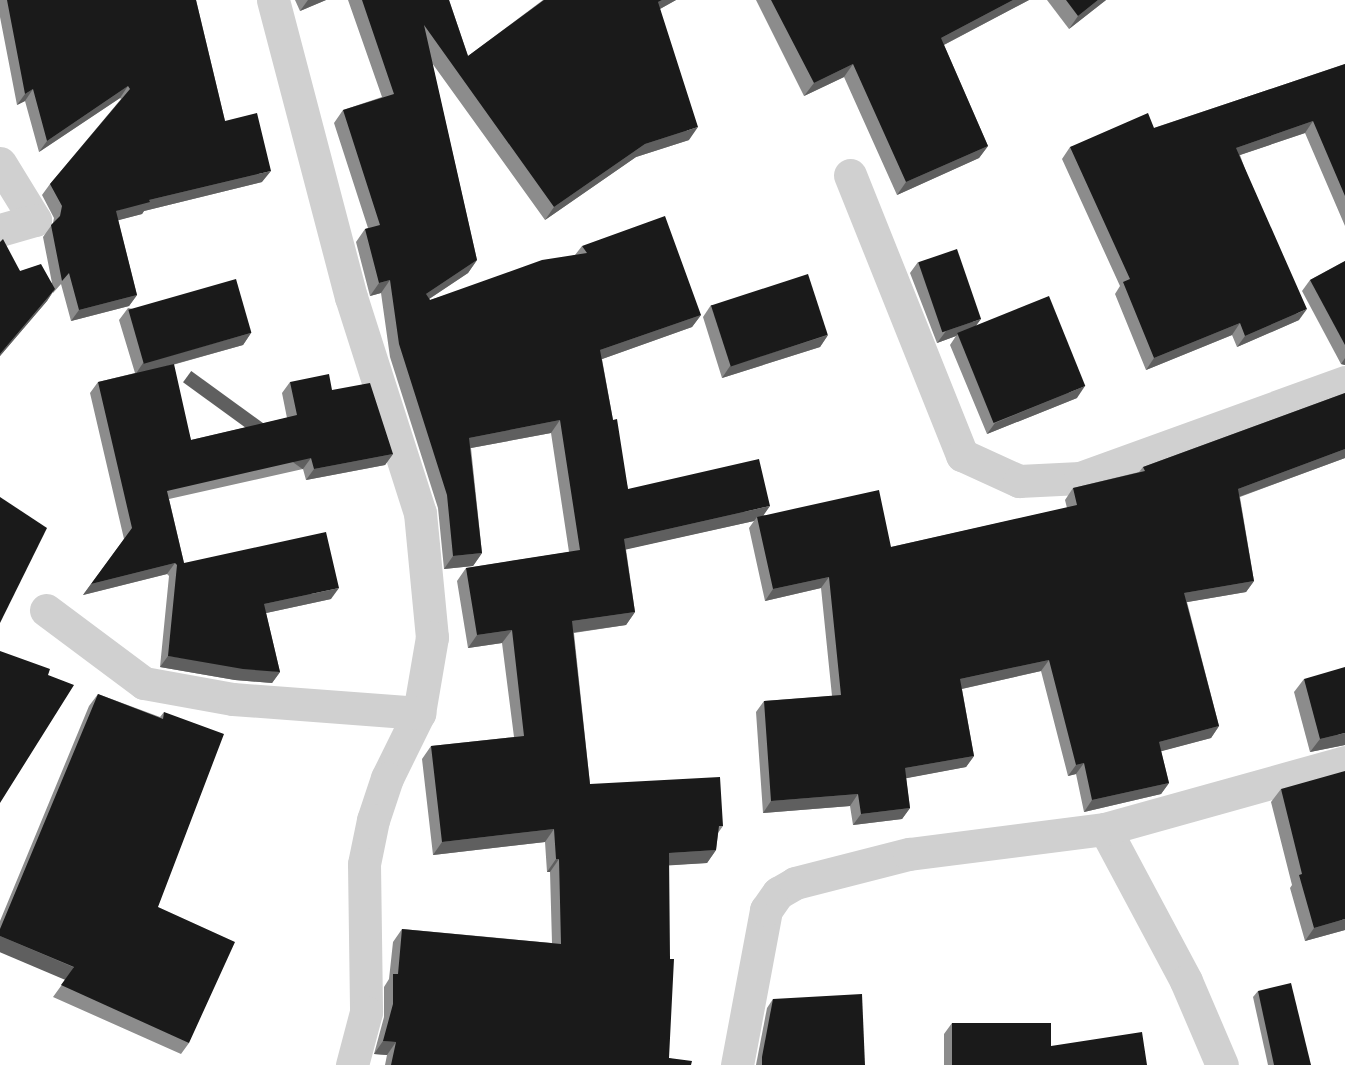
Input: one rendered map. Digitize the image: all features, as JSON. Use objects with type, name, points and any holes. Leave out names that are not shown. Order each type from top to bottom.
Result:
[{"type":"street","points":[[273,0],[351,297],[420,513],[432,637],[419,713],[387,778],[373,820],[364,864],[366,1012],[352,1065]]},
{"type":"street","points":[[0,163],[35,220],[0,230]]},
{"type":"street","points":[[850,174],[962,456],[1019,481],[1080,478],[1345,382]]},
{"type":"street","points":[[46,610],[144,683],[232,699],[419,713]]},
{"type":"street","points":[[737,1065],[766,910],[778,893],[795,883],[816,875],[909,854],[1105,829],[1345,762]]},
{"type":"street","points":[[1105,829],[1186,981],[1222,1065]]},
{"type":"building","points":[[7,0],[196,0],[225,121],[257,113],[271,171],[149,200],[150,202],[116,211],[137,295],[79,310],[69,273],[62,281],[51,225],[60,216],[62,206],[50,184],[130,89],[128,86],[47,141],[33,89],[25,94]]},
{"type":"building","points":[[362,0],[449,0],[468,56],[544,0],[662,0],[658,2],[698,127],[645,144],[554,207],[424,25],[477,260],[426,294],[430,300],[542,260],[587,253],[582,246],[665,216],[701,315],[600,350],[613,420],[617,419],[628,489],[759,459],[770,506],[624,539],[635,612],[572,621],[590,784],[720,777],[723,826],[719,826],[716,850],[669,853],[670,959],[674,959],[669,1058],[692,1061],[691,1065],[391,1065],[396,1042],[383,1041],[393,1004],[393,974],[398,974],[402,929],[561,944],[559,859],[556,859],[554,829],[442,842],[431,746],[524,736],[512,630],[477,635],[466,568],[580,550],[560,420],[469,438],[482,553],[453,556],[447,495],[399,344],[390,280],[379,283],[365,229],[380,225],[343,110],[394,94]]},
{"type":"building","points":[[771,0],[1013,0],[941,38],[988,146],[906,182],[853,64],[814,83]]},
{"type":"building","points":[[1066,0],[1098,0],[1078,16]]},
{"type":"building","points":[[1345,64],[1345,196],[1313,121],[1236,148],[1307,309],[1245,336],[1240,323],[1154,358],[1123,282],[1130,279],[1070,147],[1148,113],[1154,128]]},
{"type":"building","points":[[3,239],[20,271],[41,264],[55,289],[0,354],[0,242]]},
{"type":"building","points":[[957,249],[981,319],[942,332],[918,262]]},
{"type":"building","points":[[1345,261],[1345,345],[1310,280]]},
{"type":"building","points":[[808,274],[828,335],[731,366],[711,306]]},
{"type":"building","points":[[236,279],[251,333],[144,364],[128,310]]},
{"type":"building","points":[[1049,296],[1085,386],[994,423],[957,333]]},
{"type":"building","points":[[174,364],[191,440],[297,415],[290,382],[329,374],[332,390],[370,383],[393,454],[314,469],[311,458],[167,491],[184,563],[326,532],[339,588],[264,604],[280,672],[243,669],[168,656],[177,565],[175,563],[91,584],[132,528],[98,382]]},
{"type":"building","points":[[1345,393],[1345,449],[1238,489],[1254,581],[1184,593],[1219,726],[1159,742],[1169,783],[1092,800],[1084,763],[1076,765],[1049,660],[960,679],[974,756],[905,768],[910,808],[861,814],[858,794],[771,801],[764,701],[841,695],[829,577],[773,589],[757,517],[879,490],[891,547],[1077,505],[1073,488],[1145,471],[1143,467]]},
{"type":"building","points":[[0,497],[47,528],[0,623]]},
{"type":"building","points":[[0,651],[50,669],[48,675],[74,685],[0,803]]},
{"type":"building","points":[[1345,667],[1345,733],[1320,739],[1304,679]]},
{"type":"building","points":[[98,694],[163,719],[164,712],[224,734],[158,907],[235,942],[189,1043],[61,985],[74,967],[0,936],[0,929]]},
{"type":"building","points":[[1345,771],[1345,919],[1314,928],[1299,875],[1302,874],[1281,789]]},
{"type":"building","points":[[1291,983],[1311,1065],[1274,1065],[1258,991]]},
{"type":"building","points":[[862,994],[865,1065],[762,1065],[773,999]]},
{"type":"building","points":[[952,1023],[1051,1023],[1051,1046],[1142,1032],[1147,1065],[952,1065]]}]
